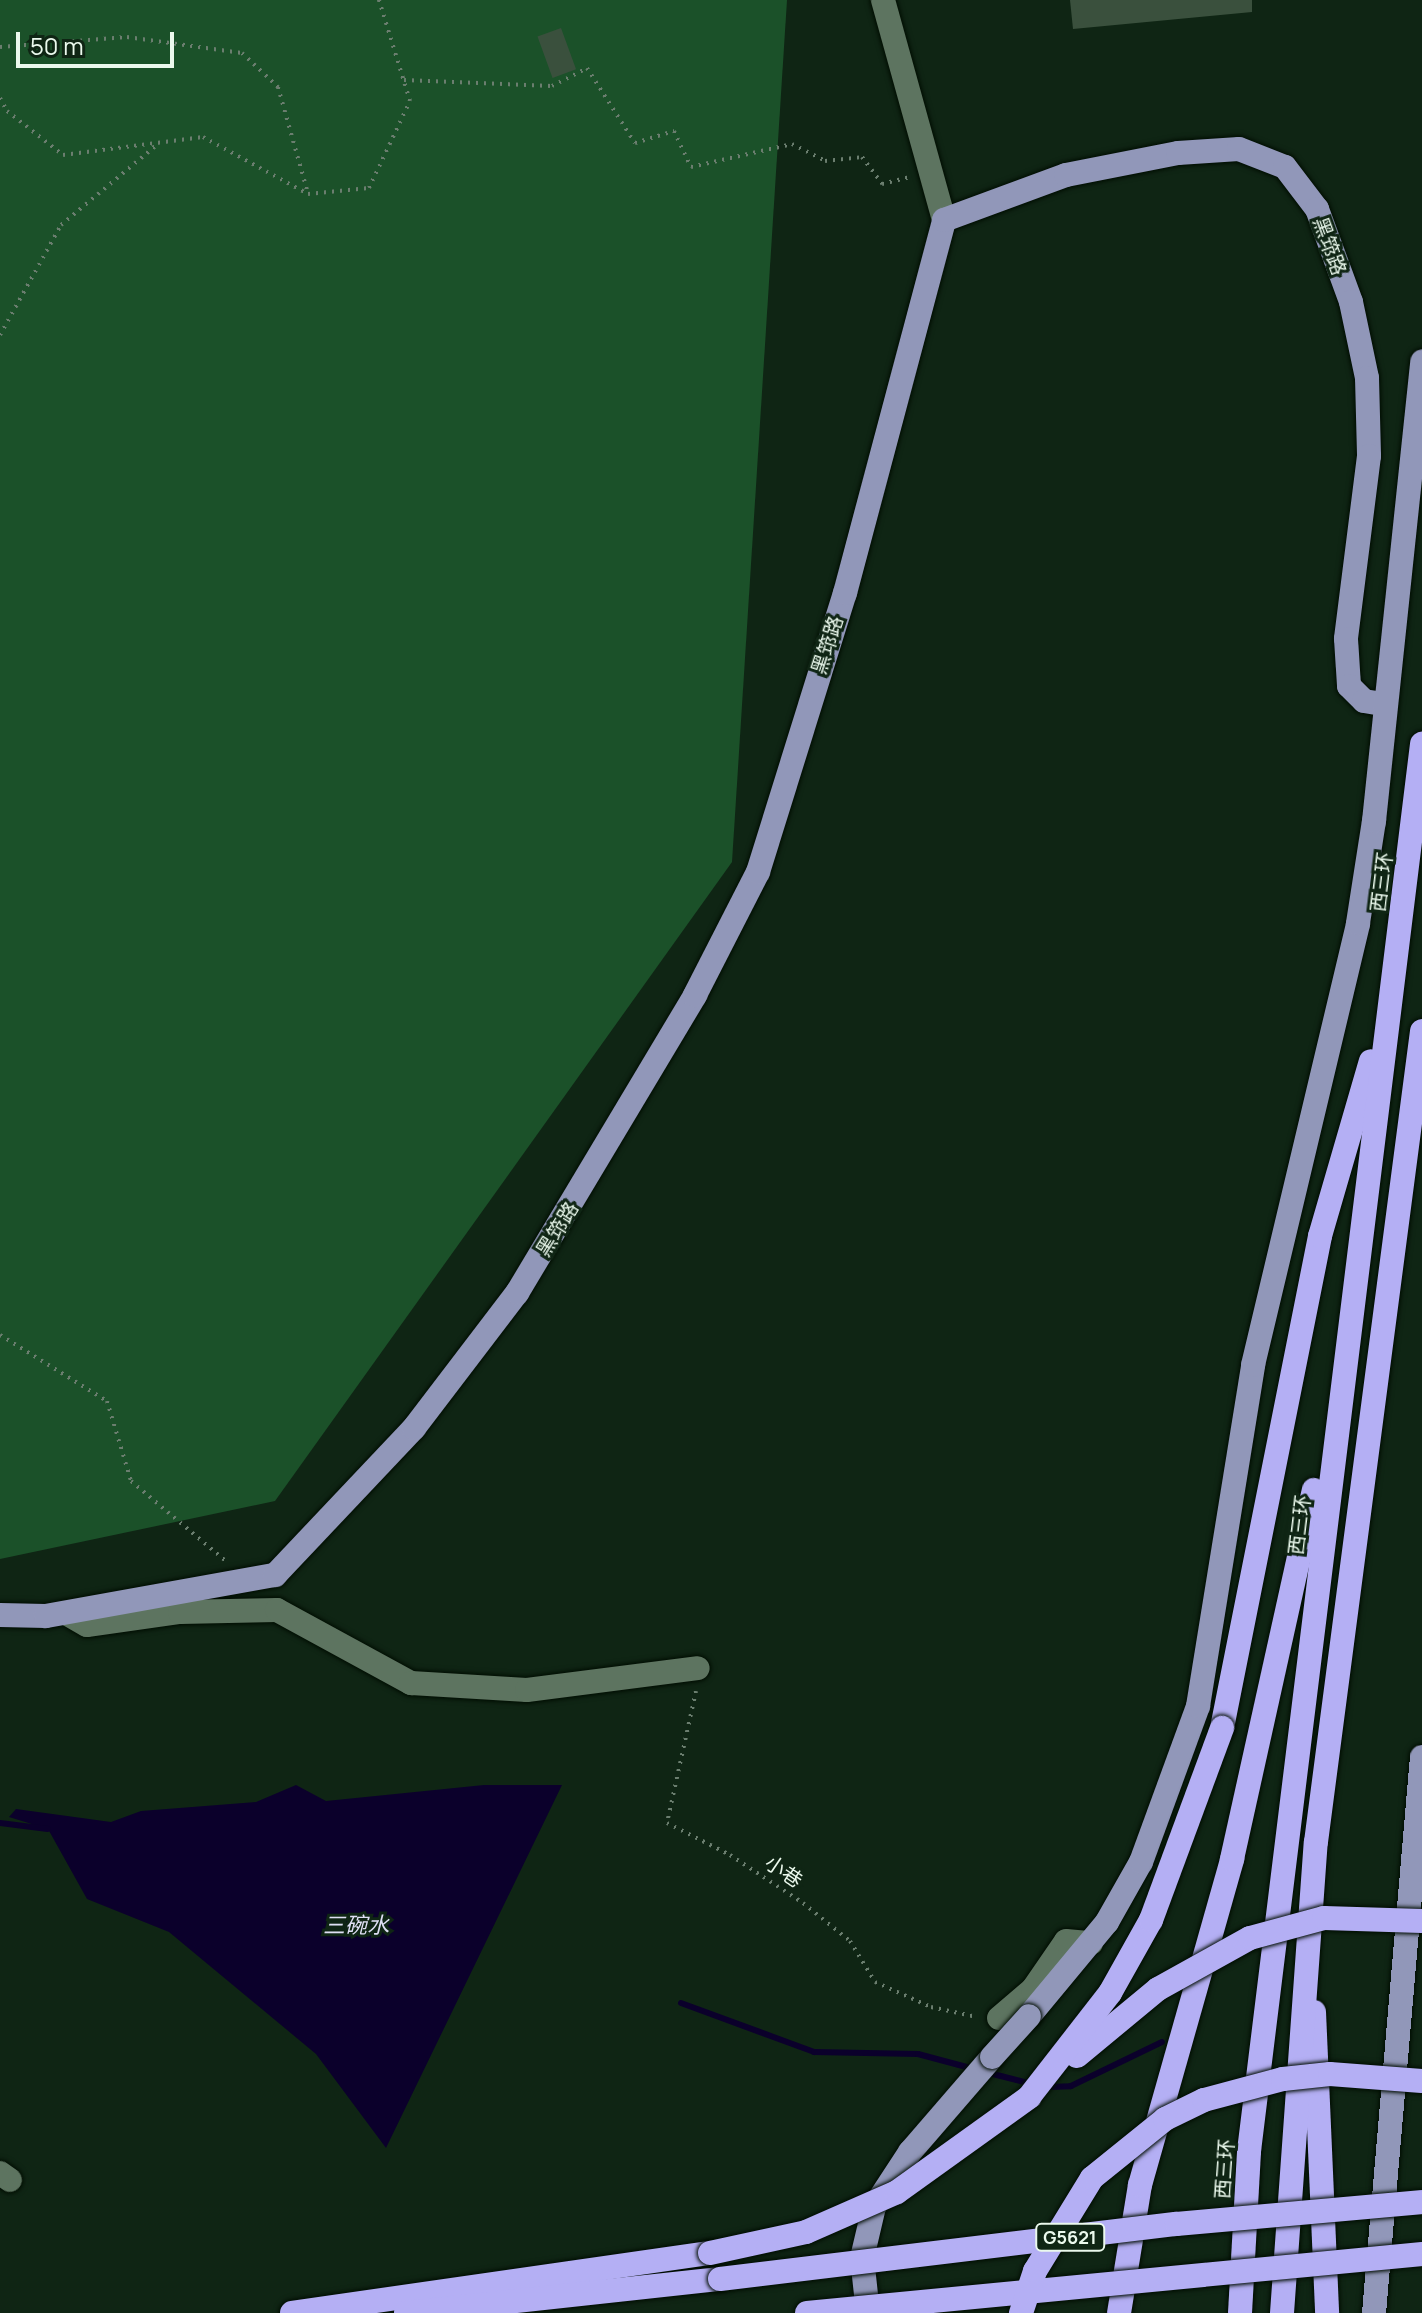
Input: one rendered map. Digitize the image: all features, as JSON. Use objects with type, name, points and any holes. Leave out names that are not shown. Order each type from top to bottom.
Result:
[{"type":"highway","name":"西三环","points":[[1240,2313],[1249,2151],[1422,744]]},
{"type":"highway","points":[[1029,2097],[1110,1993],[1151,1920],[1222,1728],[1320,1236],[1392,989]]},
{"type":"highway","points":[[1282,2313],[1311,1897],[1422,1031]]},
{"type":"highway","points":[[1119,2313],[1140,2185],[1232,1859],[1343,1371]]},
{"type":"highway","points":[[1311,1897],[1327,2313]]},
{"type":"highway","points":[[292,2313],[710,2253],[806,2232],[897,2192],[1029,2097],[1121,2018],[1223,1950],[1324,1918],[1422,1921]]},
{"type":"highway","points":[[1021,2313],[1035,2271],[1084,2188],[1129,2143],[1165,2119],[1204,2100],[1283,2079],[1330,2074],[1422,2081]]},
{"type":"highway","name":"G5621","points":[[406,2313],[1177,2224],[1422,2202]]},
{"type":"highway","points":[[807,2313],[1422,2254]]},
{"type":"main road","name":"黑筇路","points":[[0,1615],[66,1613],[275,1575],[414,1428],[517,1293],[729,934],[758,872],[845,593],[944,220],[1066,175],[1178,153],[1239,149],[1285,167],[1317,209],[1351,302],[1367,378],[1369,456],[1346,639],[1349,686],[1364,701],[1382,704]]},
{"type":"main road","points":[[868,2313],[862,2258],[874,2207],[951,2105],[1091,1943],[1141,1862],[1198,1706],[1253,1365],[1358,923],[1374,821],[1382,704],[1422,362]]},
{"type":"main road","points":[[1374,2313],[1422,1757]]},
{"type":"street","points":[[883,0],[944,220]]},
{"type":"street","points":[[66,1613],[87,1625],[180,1612],[277,1610],[360,1661],[411,1683],[527,1690],[698,1668]]},
{"type":"street","points":[[999,2018],[1033,1989],[1066,1941],[1091,1943]]},
{"type":"path","points":[[0,98],[7,111],[63,155],[203,137],[308,194],[369,188],[410,101],[379,0]]},
{"type":"path","points":[[0,47],[127,37],[242,53],[278,87],[308,194]]},
{"type":"path","points":[[404,80],[552,86],[587,68],[635,143],[674,131],[691,167],[792,144],[825,161],[862,157],[882,184],[933,172]]},
{"type":"path","points":[[0,335],[61,225],[159,143]]},
{"type":"path","points":[[0,1335],[107,1401],[131,1481],[250,1581]]},
{"type":"path","name":"小巷","points":[[698,1668],[667,1823],[730,1855],[803,1903],[850,1941],[875,1982],[960,2016],[999,2018]]},
{"type":"green space","points":[[0,0],[787,0],[732,862],[275,1501],[0,1559]]},
{"type":"water","name":"三碗水","points":[[296,1785],[326,1801],[484,1785],[562,1785],[386,2148],[316,2054],[169,1932],[87,1899],[48,1829],[9,1817],[16,1809],[111,1822],[141,1811],[256,1802]]},
{"type":"building","points":[[1070,0],[1252,0],[1252,12],[1073,29]]},
{"type":"building","points":[[561,28],[576,69],[553,78],[538,37]]},
{"type":"waterway","points":[[0,1823],[48,1829]]},
{"type":"waterway","points":[[681,2003],[814,2052],[918,2054],[974,2069]]},
{"type":"waterway","points":[[1047,2087],[1071,2086],[1162,2042]]},
{"type":"waterway","points":[[989,2073],[1032,2084]]}]
